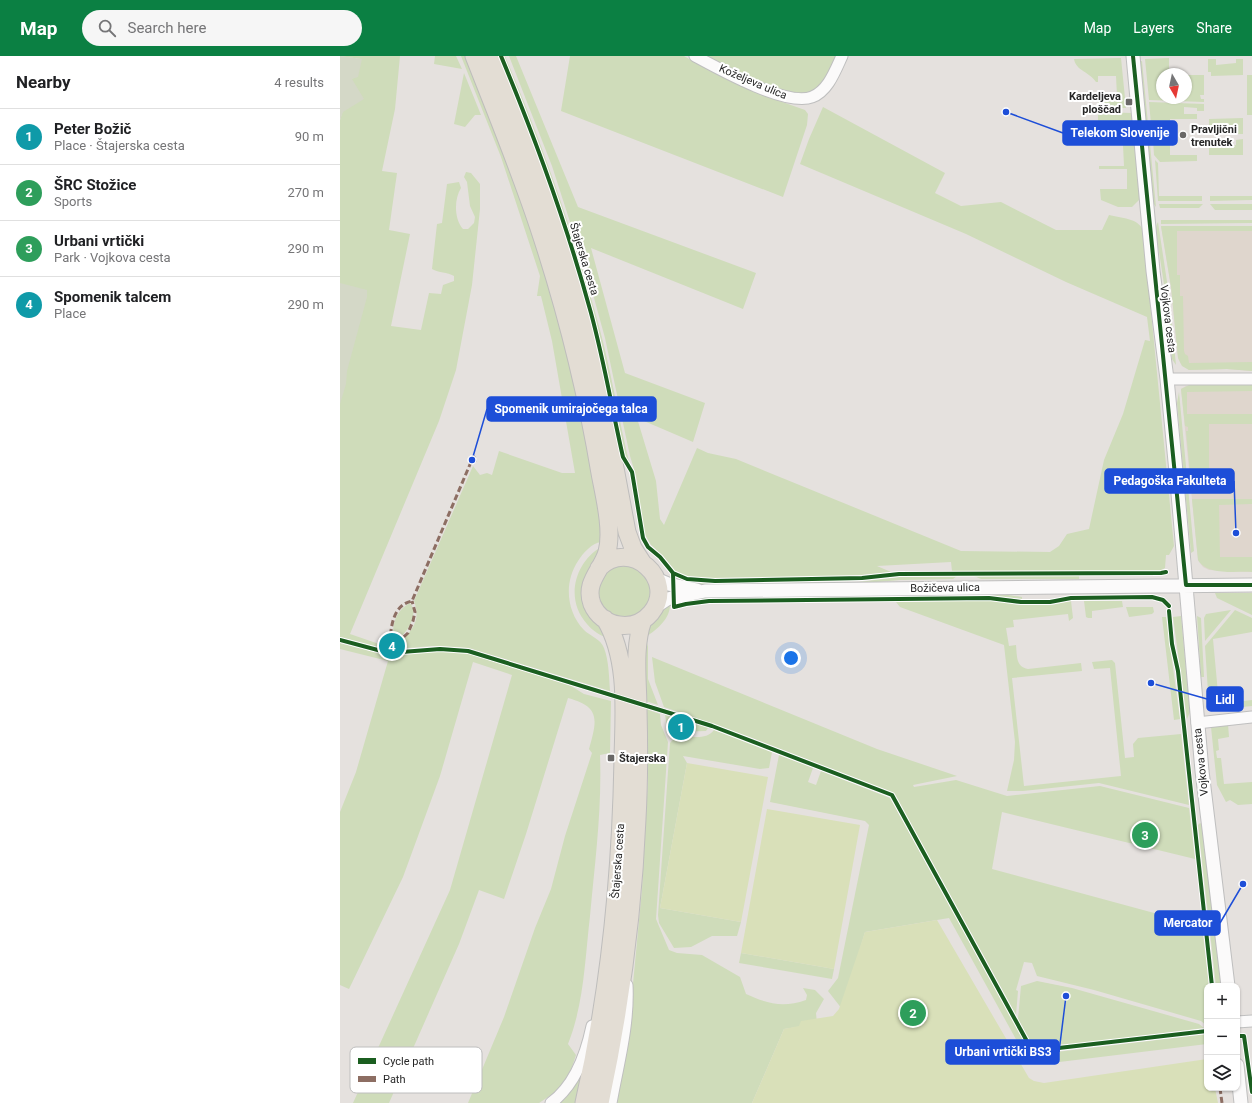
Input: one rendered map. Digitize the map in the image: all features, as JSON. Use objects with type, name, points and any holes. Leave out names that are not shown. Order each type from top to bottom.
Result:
[{"type":"main road","name":"Štajerska cesta","points":[[474,56],[529,199],[550,263],[572,342],[596,447],[607,519],[608,548],[592,581],[590,596],[595,609],[605,620],[616,641],[620,662],[623,752],[618,877],[602,1007],[584,1103]]},
{"type":"main road","name":"Štajerska cesta","points":[[491,56],[531,156],[570,272],[599,383],[627,532],[633,548],[656,579]]},
{"type":"main road","points":[[599,568],[608,562],[621,557],[632,558],[642,562]]},
{"type":"main road","points":[[605,620],[614,624],[625,626],[635,624],[643,620],[655,607],[658,593],[656,579]]},
{"type":"main road","name":"Štajerska cesta","points":[[600,1103],[613,1039],[625,957],[637,819],[639,736],[637,659],[640,630],[643,620]]},
{"type":"street","name":"Koželjeva ulica","points":[[695,56],[727,73],[776,94],[799,99],[813,97],[821,92],[829,82],[842,56]]},
{"type":"street","name":"Vojkova cesta","points":[[1132,56],[1153,271],[1167,379],[1197,723],[1228,983]]},
{"type":"street","points":[[1167,379],[1252,379]]},
{"type":"street","name":"Božičeva ulica","points":[[656,579],[668,584],[705,591]]},
{"type":"street","name":"Božičeva ulica","points":[[655,607],[667,599],[705,591],[1252,585]]},
{"type":"street","points":[[1197,723],[1252,717]]},
{"type":"street","points":[[611,1103],[627,1014],[628,999],[625,957]]},
{"type":"street","points":[[551,1103],[564,1092],[578,1070],[594,1016],[602,1007]]},
{"type":"street","points":[[1240,1022],[1252,1021]]},
{"type":"street","points":[[1240,1091],[1241,1103]]},
{"type":"shaded area","points":[[1161,226],[1252,226],[1252,371],[1227,369],[1189,370],[1181,364],[1178,358],[1171,287]]},
{"type":"shaded area","points":[[1252,383],[1252,572],[1209,570],[1203,567],[1198,560],[1181,389],[1186,386]]},
{"type":"green space","points":[[340,56],[400,56],[395,109],[382,171],[397,173],[389,230],[410,234],[391,326],[421,330],[429,293],[441,294],[443,285],[454,281],[454,276],[432,269],[437,224],[442,223],[447,184],[459,182],[461,188],[456,203],[457,215],[463,229],[468,229],[474,223],[475,217],[470,206],[467,182],[464,177],[466,172],[471,173],[480,184],[480,209],[472,285],[456,370],[439,421],[350,634],[382,645],[384,649],[340,637],[340,120],[352,79],[361,59]]},
{"type":"green space","points":[[340,56],[362,59],[358,77],[352,79],[364,99],[343,112],[340,120]]},
{"type":"green space","points":[[435,56],[456,56],[462,69],[434,64]]},
{"type":"green space","points":[[461,56],[469,56],[551,283],[599,491],[601,542],[594,544],[582,555],[574,569],[570,578],[569,587],[570,605],[578,622],[584,630],[603,645],[608,664],[610,691],[469,648],[433,646],[395,649],[415,623],[416,610],[414,601],[473,466],[480,475],[487,473],[492,475],[499,451],[562,473],[575,473],[552,341],[541,296],[537,296],[540,276],[501,157]]},
{"type":"green space","points":[[503,56],[505,56],[545,157],[580,260],[604,347],[630,466],[624,453],[601,351],[573,252],[540,153]]},
{"type":"green space","points":[[509,56],[516,56],[578,207],[756,273],[743,309],[591,248],[625,373],[705,403],[693,442],[637,418],[656,481],[660,519],[664,525],[697,448],[708,453],[736,459],[961,551],[1050,552],[1059,546],[1067,534],[1089,529],[1104,460],[1123,414],[1145,340],[1150,341],[1147,317],[1066,282],[966,234],[800,164],[823,107],[945,173],[935,193],[961,206],[1001,202],[1056,230],[1102,230],[1109,215],[1129,219],[1141,226],[1143,230],[1174,546],[1169,555],[1166,555],[1165,568],[1160,571],[952,571],[951,562],[877,566],[891,572],[852,576],[704,578],[687,576],[676,572],[662,555],[651,545],[644,533],[636,476],[630,456],[605,338],[591,287],[552,166]]},
{"type":"green space","points":[[570,56],[684,56],[708,70],[771,98],[805,110],[808,114],[807,125],[783,197],[561,111]]},
{"type":"green space","points":[[705,56],[837,56],[830,73],[816,90],[802,95],[765,85]]},
{"type":"green space","points":[[1121,58],[1126,108],[1098,108],[1098,96],[1117,96],[1116,76],[1098,76],[1098,82],[1096,82],[1077,66],[1074,59]]},
{"type":"green space","points":[[1169,58],[1169,68],[1156,68],[1156,100],[1149,100],[1145,59]]},
{"type":"green space","points":[[1208,59],[1216,59],[1216,65],[1236,63],[1236,59],[1243,59],[1243,75],[1211,76],[1211,72],[1208,72]]},
{"type":"green space","points":[[1142,61],[1156,207],[1153,203],[1139,62]]},
{"type":"green space","points":[[464,73],[481,115],[475,115],[465,127],[454,124]]},
{"type":"green space","points":[[1192,75],[1204,75],[1204,95],[1200,95],[1201,99],[1204,99],[1204,102],[1192,102]]},
{"type":"green space","points":[[1247,75],[1252,75],[1252,115],[1247,115]]},
{"type":"green space","points":[[1149,102],[1156,102],[1156,104],[1204,104],[1204,111],[1197,111],[1197,108],[1184,107],[1184,114],[1197,114],[1197,119],[1170,119],[1170,135],[1152,135]]},
{"type":"green space","points":[[1098,112],[1132,113],[1140,199],[1132,207],[1118,207],[1101,200],[1100,189],[1127,189],[1127,169],[1099,169],[1099,166],[1124,166],[1123,145],[1098,145],[1098,143],[1123,142],[1123,122],[1098,122]]},
{"type":"green space","points":[[1243,118],[1243,134],[1235,134],[1235,126],[1228,125],[1216,125],[1216,130],[1209,130],[1209,119]]},
{"type":"green space","points":[[1153,139],[1170,139],[1170,155],[1197,155],[1197,161],[1160,162],[1154,155]]},
{"type":"green space","points":[[1243,139],[1243,155],[1209,155],[1209,140],[1217,140],[1217,145],[1236,145],[1236,140]]},
{"type":"green space","points":[[1155,160],[1158,163],[1159,196],[1202,196],[1202,201],[1158,201]]},
{"type":"green space","points":[[1210,196],[1252,196],[1252,200],[1210,201]]},
{"type":"green space","points":[[1159,204],[1203,204],[1199,208],[1160,208]]},
{"type":"green space","points":[[1210,204],[1252,204],[1252,210],[1215,210]]},
{"type":"green space","points":[[1161,220],[1252,220],[1252,223],[1161,224]]},
{"type":"green space","points":[[1158,222],[1169,295],[1176,365],[1172,359],[1165,292],[1156,237]]},
{"type":"green space","points":[[1161,226],[1252,226],[1252,231],[1177,231],[1177,275],[1180,275],[1180,296],[1183,296],[1184,351],[1188,356],[1189,363],[1252,362],[1252,371],[1227,369],[1189,370],[1182,366],[1178,358],[1171,287]]},
{"type":"green space","points":[[340,283],[367,290],[367,297],[347,371],[346,384],[340,404]]},
{"type":"green space","points":[[1252,383],[1252,391],[1187,392],[1187,414],[1252,414],[1252,424],[1209,424],[1209,494],[1192,494],[1186,431],[1188,431],[1188,427],[1185,426],[1181,389],[1191,384]]},
{"type":"green space","points":[[1179,392],[1194,551],[1191,553],[1177,403]]},
{"type":"green space","points":[[1192,499],[1252,499],[1252,504],[1219,505],[1220,557],[1252,557],[1252,572],[1222,572],[1215,571],[1202,565],[1198,560]]},
{"type":"green space","points":[[601,547],[594,619],[608,638],[596,632],[587,624],[580,614],[576,604],[575,593],[576,582],[584,562]]},
{"type":"green space","points":[[619,566],[629,566],[643,573],[650,587],[650,597],[643,611],[629,618],[619,618],[609,614],[602,607],[598,597],[598,587],[602,577],[609,570]]},
{"type":"green space","points":[[957,576],[953,579],[900,580],[866,583],[710,587],[679,583],[678,579],[688,582],[709,584],[858,582],[900,577]]},
{"type":"green space","points":[[974,576],[1079,576],[1079,579],[981,579]]},
{"type":"green space","points":[[1215,593],[1252,593],[1252,615],[1217,598]]},
{"type":"green space","points":[[1002,594],[1022,597],[1022,599],[989,595],[944,595],[692,600],[692,598]]},
{"type":"green space","points":[[986,600],[1022,605],[1051,605],[1071,601],[1073,618],[1069,621],[1068,614],[1013,620],[1014,627],[1006,628],[1009,646],[1016,645],[1019,663],[1024,668],[1028,669],[1081,663],[1082,671],[1012,678],[1024,786],[1121,776],[1110,668],[1094,669],[1092,662],[1112,660],[1115,663],[1125,758],[1134,757],[1133,744],[1138,738],[1181,734],[1189,805],[1099,783],[1023,791],[1007,791],[1014,760],[1015,742],[1004,645],[900,607],[896,602]]},
{"type":"green space","points":[[1084,601],[1122,601],[1123,607],[1092,611],[1092,618],[1088,618],[1086,617]]},
{"type":"green space","points":[[410,603],[413,608],[413,618],[404,634],[396,641],[394,640],[393,629],[396,618],[401,610]]},
{"type":"green space","points":[[670,603],[668,614],[663,623],[646,637],[649,627],[655,618]]},
{"type":"green space","points":[[1126,607],[1153,607],[1154,612],[1152,614],[1129,617]]},
{"type":"green space","points":[[1231,610],[1205,641],[1204,618],[1206,614]]},
{"type":"green space","points":[[1235,610],[1252,618],[1252,632],[1213,639],[1219,704],[1252,700],[1252,706],[1213,710],[1209,707],[1205,646]]},
{"type":"green space","points":[[1181,616],[1190,712],[1187,719],[1173,617]]},
{"type":"green space","points":[[1197,616],[1201,618],[1204,677],[1201,677]]},
{"type":"green space","points":[[1162,617],[1166,617],[1180,719],[1174,720]]},
{"type":"green space","points":[[340,643],[389,656],[439,651],[467,653],[571,686],[584,694],[611,701],[610,753],[600,755],[598,836],[581,997],[568,1044],[576,1055],[572,1067],[564,1082],[554,1093],[539,1103],[468,1103],[472,1093],[482,1093],[482,1070],[504,1017],[535,928],[551,889],[565,836],[592,753],[589,749],[594,730],[594,716],[591,710],[586,706],[568,698],[526,834],[504,899],[479,890],[459,944],[414,1047],[379,1047],[450,890],[512,675],[473,662],[440,776],[403,877],[349,989],[340,985],[340,812],[356,772],[388,661],[340,649]]},
{"type":"green space","points":[[645,643],[647,643],[648,647],[648,679],[658,705],[643,700]]},
{"type":"green space","points":[[652,657],[877,749],[957,776],[913,785],[914,787],[956,780],[1007,796],[1100,786],[1189,808],[1195,859],[1002,812],[992,869],[1202,926],[1209,983],[1204,983],[1204,1024],[1201,1021],[1094,990],[1037,976],[1032,963],[1024,962],[1016,990],[1018,991],[1016,1015],[894,793],[747,736],[664,707],[655,682]]},
{"type":"green space","points":[[643,708],[660,714],[661,725],[668,742],[656,919],[669,950],[677,953],[702,955],[740,977],[746,994],[761,1000],[776,1004],[790,1004],[806,1000],[807,995],[803,988],[815,990],[824,999],[816,1013],[817,1024],[784,1029],[752,1103],[614,1103],[629,1026],[642,889],[648,780]]},
{"type":"green space","points":[[665,715],[708,728],[706,731],[674,732],[667,726]]},
{"type":"green space","points":[[1228,724],[1229,737],[1218,739],[1219,750],[1216,751],[1217,758],[1221,758],[1224,784],[1252,782],[1252,804],[1238,805],[1230,800],[1226,802],[1217,785],[1211,727]]},
{"type":"green space","points":[[714,730],[772,752],[769,768],[760,769],[683,756],[687,763],[660,908],[741,922],[737,936],[712,936],[691,947],[674,948],[659,923],[658,915],[670,743],[674,739],[680,737],[704,736]]},
{"type":"green space","points":[[779,755],[813,768],[808,782],[816,785],[821,771],[890,798],[1028,1048],[1048,1053],[1204,1034],[1204,1044],[1043,1064],[1023,1052],[949,918],[865,932],[842,1009],[828,991],[838,978],[869,825],[865,821],[770,802]]},
{"type":"green space","points":[[687,763],[768,777],[741,922],[660,908]]},
{"type":"green space","points":[[767,809],[860,825],[834,969],[741,953]]},
{"type":"green space","points":[[1200,823],[1203,825],[1221,983],[1216,983],[1198,825]]},
{"type":"green space","points":[[937,920],[1029,1078],[1034,1081],[1044,1083],[1204,1059],[1204,1091],[1216,1091],[1218,1103],[752,1103],[784,1029],[799,1026],[801,1021],[833,1016],[839,1009],[865,932]]},
{"type":"green space","points":[[741,953],[834,969],[832,979],[739,963]]},
{"type":"green space","points":[[1037,981],[1072,988],[1199,1024],[1204,1028],[1052,1047],[1034,1044],[1030,1041],[1018,1019],[1021,986]]},
{"type":"green space","points":[[584,1065],[579,1103],[557,1103]]},
{"type":"green space","points":[[358,1093],[393,1093],[389,1103],[353,1103]]},
{"type":"marked path","points":[[389,653],[391,630],[395,615],[404,604],[412,601],[471,462],[475,461],[474,457],[470,458],[471,462]]},
{"type":"marked path","points":[[396,652],[398,642],[408,633],[413,621],[415,612],[412,601]]},
{"type":"marked path","points":[[1220,1091],[1222,1103]]},
{"type":"cycle path","points":[[501,56],[539,151],[572,248],[596,331],[623,457],[632,472],[643,538],[648,547],[660,557],[673,573],[674,607],[709,601],[989,598],[1021,602],[1050,602],[1071,598],[1152,597],[1163,600],[1169,606]]},
{"type":"cycle path","points":[[1133,56],[1186,585],[1252,585]]},
{"type":"cycle path","points":[[673,573],[687,579],[715,581],[862,578],[899,574],[1166,572]]},
{"type":"cycle path","points":[[1169,611],[1172,644],[1178,671],[1212,983]]},
{"type":"cycle path","points":[[340,640],[389,653],[440,649],[468,651],[712,726],[892,795],[1029,1045],[1050,1049],[1204,1031]]},
{"type":"cycle path","points":[[1240,1036],[1244,1036],[1252,1092]]},
{"type":"place","name":"Kardeljeva ploščad","points":[[1129,102]]},
{"type":"place","name":"Telekom Slovenije","points":[[1006,112]]},
{"type":"place","name":"Pravljični trenutek","points":[[1183,135]]},
{"type":"place","name":"Spomenik umirajočega talca","points":[[472,460]]},
{"type":"place","name":"Pedagoška Fakulteta","points":[[1236,533]]},
{"type":"place","name":"Spomenik talcem","points":[[392,646]]},
{"type":"place","name":"Lidl","points":[[1151,683]]},
{"type":"place","name":"Peter Božič","points":[[681,727]]},
{"type":"place","name":"Štajerska","points":[[611,758]]},
{"type":"place","name":"Urbani vrtički","points":[[1145,835]]},
{"type":"place","name":"Mercator","points":[[1243,884]]},
{"type":"place","name":"Urbani vrtički BS3","points":[[1066,996]]},
{"type":"place","name":"ŠRC Stožice","points":[[913,1013]]}]
